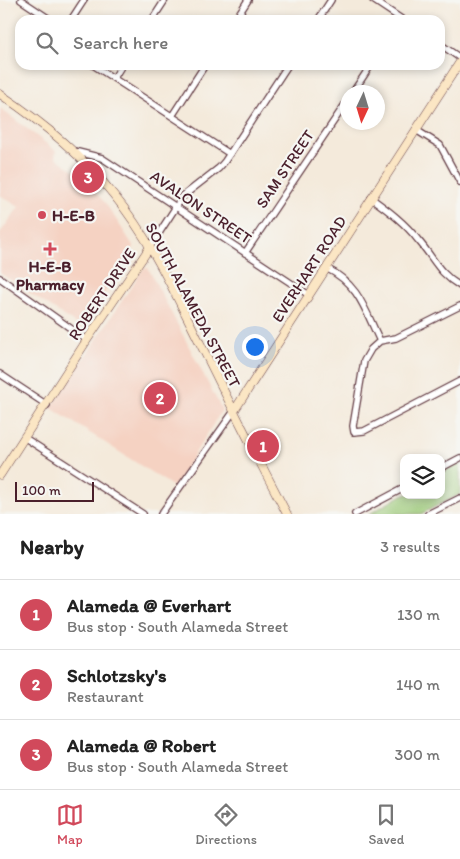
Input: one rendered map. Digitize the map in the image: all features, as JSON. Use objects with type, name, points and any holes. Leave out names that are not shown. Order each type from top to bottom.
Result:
[{"type":"main road","name":"EVERHART ROAD","points":[[234,411],[460,62]]},
{"type":"main road","name":"SOUTH ALAMEDA STREET","points":[[0,94],[34,117],[74,151],[114,194],[150,247],[287,514]]},
{"type":"main road","name":"ROBERT DRIVE","points":[[0,475],[47,405],[87,340],[150,247]]},
{"type":"street","points":[[21,0],[44,15]]},
{"type":"street","points":[[74,15],[84,0]]},
{"type":"street","points":[[155,15],[165,0]]},
{"type":"street","points":[[238,15],[248,0]]},
{"type":"street","points":[[322,15],[332,0]]},
{"type":"street","points":[[373,0],[395,15]]},
{"type":"street","points":[[445,48],[460,58]]},
{"type":"street","points":[[101,70],[230,154]]},
{"type":"street","points":[[114,78],[119,70]]},
{"type":"street","points":[[172,116],[202,70]]},
{"type":"street","name":"ROBERT DRIVE","points":[[150,247],[176,206],[195,186],[219,168],[230,154],[285,70]]},
{"type":"street","points":[[358,85],[368,70]]},
{"type":"street","name":"SAM STREET","points":[[246,253],[340,112]]},
{"type":"street","points":[[416,130],[440,145],[460,182]]},
{"type":"street","name":"AVALON STREET","points":[[74,151],[102,158],[309,295]]},
{"type":"street","points":[[371,198],[400,220],[420,241],[433,263],[448,279],[460,286]]},
{"type":"street","points":[[326,268],[343,276],[356,291],[380,342]]},
{"type":"street","points":[[0,278],[87,340]]},
{"type":"street","points":[[460,306],[396,338],[380,342],[371,349],[364,361],[353,426],[354,432],[364,431],[458,382],[460,389]]},
{"type":"street","points":[[0,374],[47,405]]},
{"type":"street","name":"EVERHART ROAD","points":[[161,514],[234,411]]},
{"type":"street","points":[[25,438],[143,514]]},
{"type":"street","points":[[445,466],[460,458]]},
{"type":"street","points":[[356,514],[400,490]]},
{"type":"street","points":[[428,514],[460,498]]},
{"type":"shaded area","points":[[0,108],[56,151],[55,157],[80,175],[106,204],[134,247],[82,328],[0,273],[0,233],[19,207],[0,195]]},
{"type":"shaded area","points":[[148,268],[222,410],[174,487],[51,408],[143,269]]},
{"type":"green space","points":[[460,463],[460,494],[421,514],[369,514],[400,496],[400,499],[445,499],[445,470]]},
{"type":"place","name":"Alameda @ Robert","points":[[88,177]]},
{"type":"place","name":"H-E-B","points":[[42,215]]},
{"type":"place","name":"H-E-B Pharmacy","points":[[50,249]]},
{"type":"place","name":"Schlotzsky's","points":[[160,398]]},
{"type":"place","name":"Alameda @ Everhart","points":[[263,446]]}]
